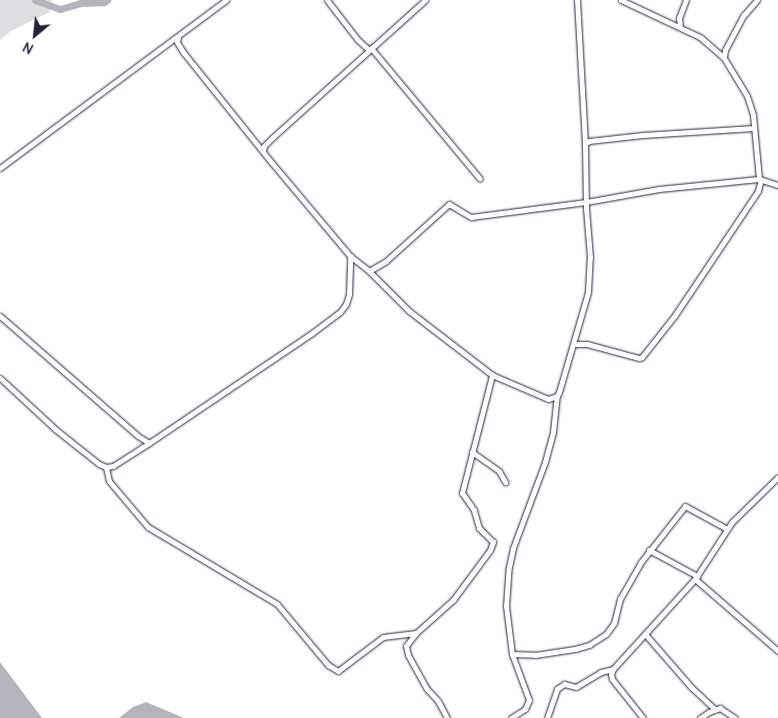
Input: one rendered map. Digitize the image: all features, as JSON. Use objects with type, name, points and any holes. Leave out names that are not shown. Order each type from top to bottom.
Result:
[{"type":"street","points":[[0,168],[226,0]]},
{"type":"street","points":[[327,0],[357,38],[370,49],[480,179]]},
{"type":"street","points":[[263,151],[264,146],[273,137],[425,0]]},
{"type":"street","points":[[511,718],[524,709],[529,700],[512,654],[506,606],[509,567],[513,548],[547,454],[556,412],[557,396],[574,344],[588,292],[590,274],[577,0]]},
{"type":"street","points":[[574,344],[587,344],[639,358],[642,357],[675,315],[758,190],[760,179],[754,128],[747,96],[724,58],[712,45],[680,27],[621,0]]},
{"type":"street","points":[[680,27],[679,18],[686,0]]},
{"type":"street","points":[[724,58],[725,50],[740,22],[756,0]]},
{"type":"street","points":[[178,37],[177,42],[183,52],[350,256],[369,271],[409,311],[492,375],[548,399],[557,396]]},
{"type":"street","points":[[585,144],[589,141],[634,136],[754,128]]},
{"type":"street","points":[[369,271],[386,261],[448,204],[466,216],[471,217],[586,202],[659,189],[760,179],[778,185]]},
{"type":"street","points":[[106,467],[113,466],[149,443],[312,334],[340,312],[350,294],[350,256]]},
{"type":"street","points":[[0,316],[138,436],[149,443]]},
{"type":"street","points":[[447,718],[438,701],[427,689],[408,654],[406,646],[416,633],[453,600],[492,546],[493,542],[479,528],[474,510],[462,493],[492,375]]},
{"type":"street","points":[[0,378],[55,428],[106,467],[109,481],[148,527],[277,604],[333,670],[338,671],[342,669],[382,637],[416,633]]},
{"type":"street","points":[[472,452],[499,471],[505,482]]},
{"type":"street","points":[[643,718],[612,679],[613,669],[696,577],[727,529],[778,477]]},
{"type":"street","points":[[512,654],[535,655],[575,649],[589,644],[606,634],[614,623],[620,599],[649,550],[685,506],[727,529]]},
{"type":"street","points":[[649,550],[696,577],[778,651]]},
{"type":"street","points":[[644,634],[691,687],[715,709]]},
{"type":"street","points":[[547,718],[557,689],[564,684],[576,687],[602,672],[613,669]]},
{"type":"street","points":[[700,718],[715,709],[725,710],[736,718]]},
{"type":"shaded area","points":[[0,0],[52,0],[50,12],[11,31],[0,40]]},
{"type":"shaded area","points":[[0,662],[42,718],[0,718]]},
{"type":"shaded area","points":[[146,702],[184,718],[119,718],[133,707]]},
{"type":"waterway","points":[[35,0],[60,9],[81,3],[104,2],[107,0]]}]
